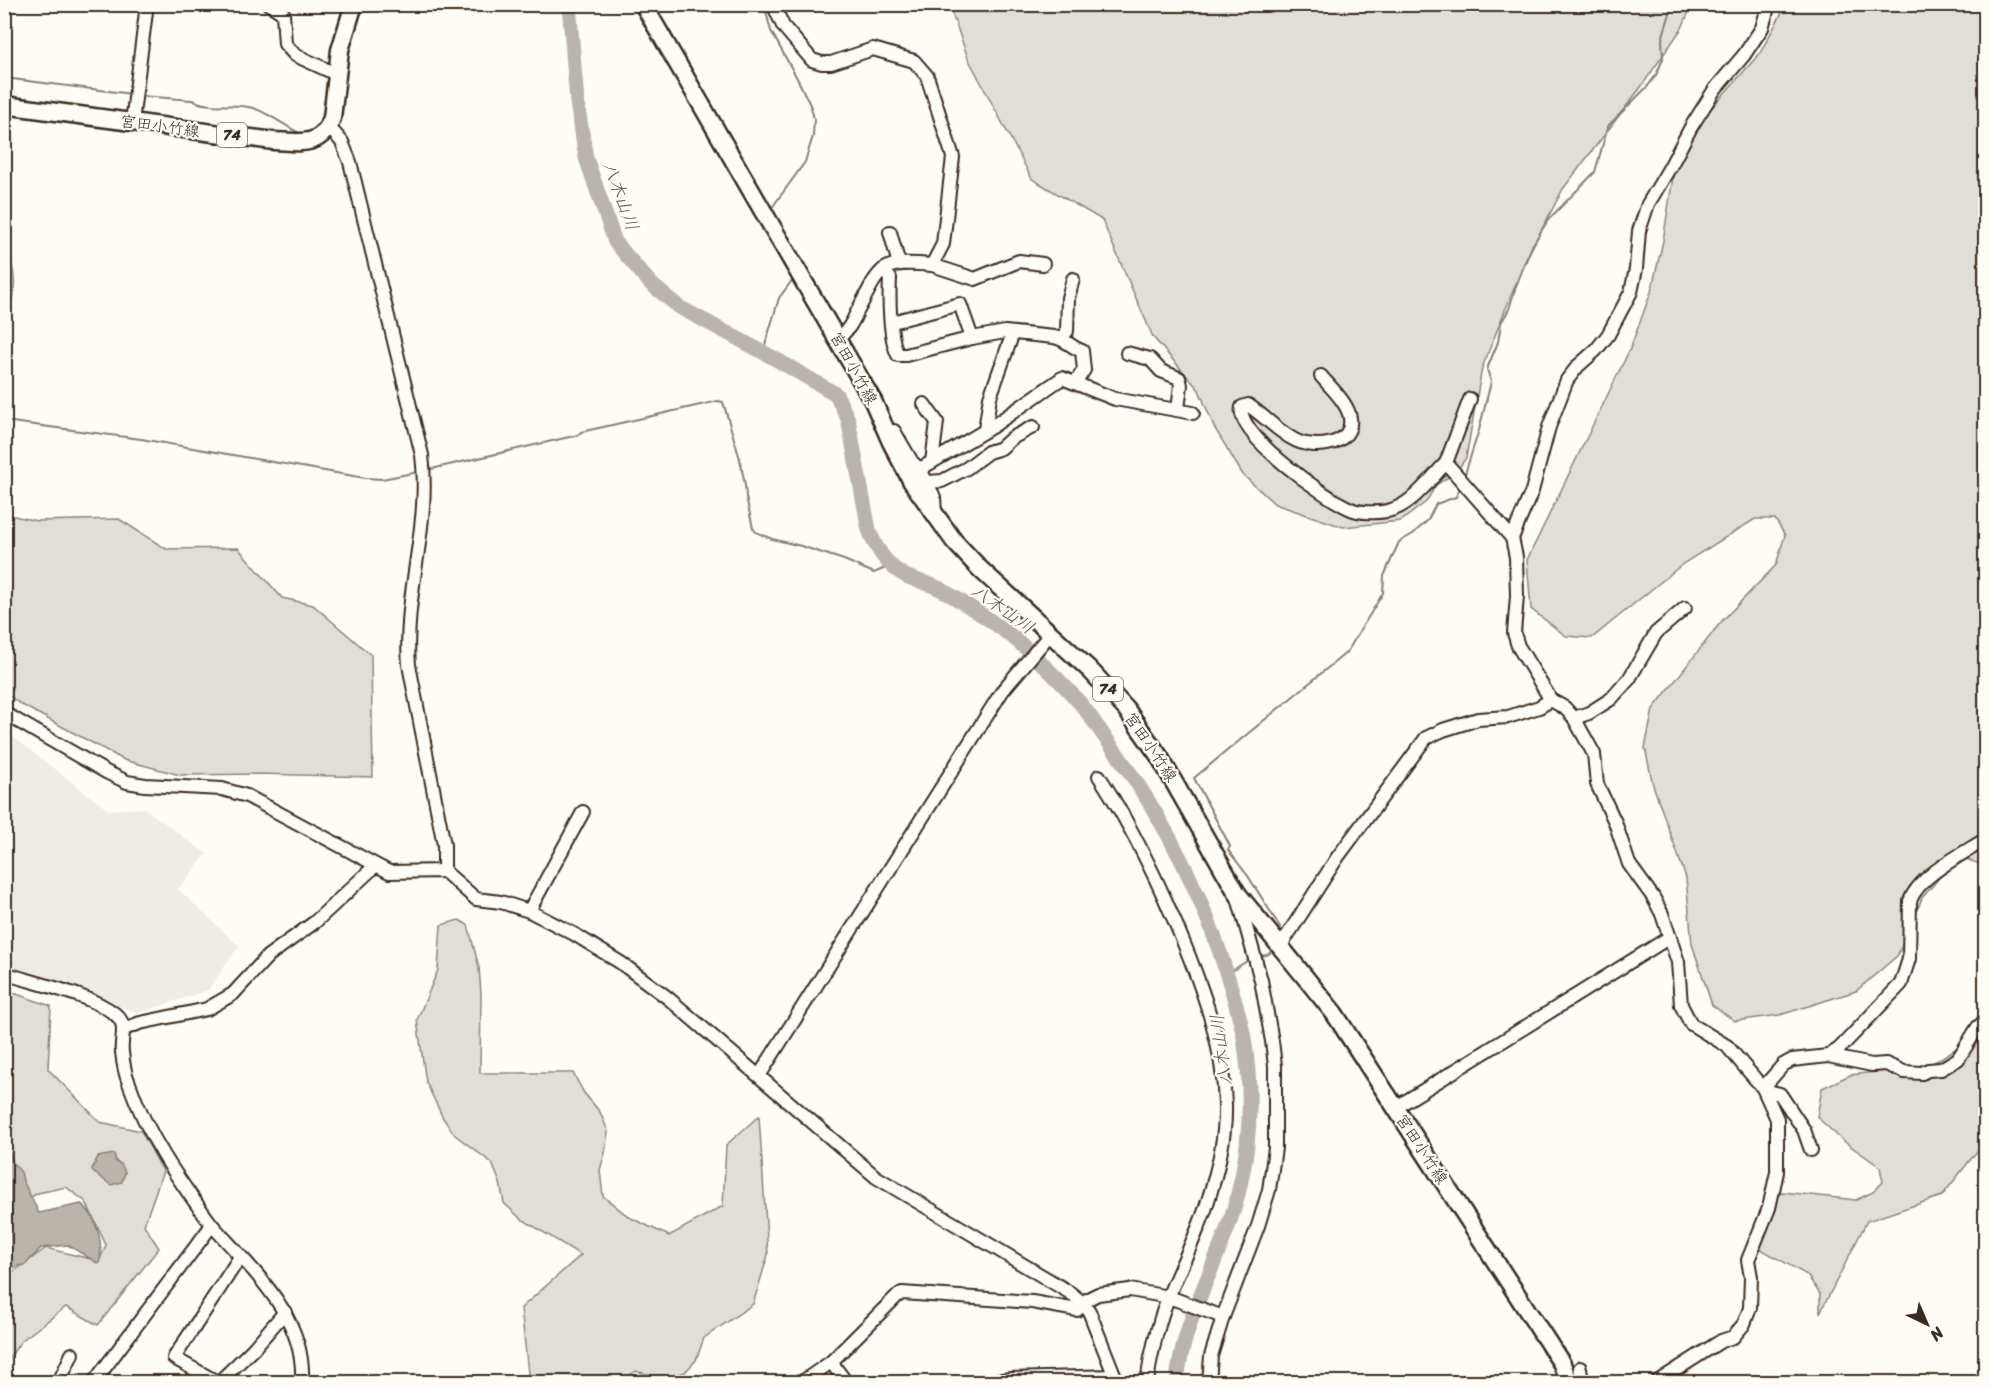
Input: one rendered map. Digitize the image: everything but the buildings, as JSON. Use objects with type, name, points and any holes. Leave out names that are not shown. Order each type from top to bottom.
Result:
[{"type":"main road","points":[[329,127],[334,107],[340,50],[354,4]]},
{"type":"main road","name":"宮田小竹線","points":[[643,4],[838,338],[873,400],[912,482],[934,515],[980,569],[1046,638],[1090,669],[1126,709],[1159,756],[1237,892],[1334,1013],[1562,1364],[1569,1383]]},
{"type":"main road","name":"宮田小竹線","points":[[4,105],[274,141],[314,141],[329,127]]},
{"type":"street","points":[[132,122],[147,4]]},
{"type":"street","points":[[269,4],[283,13],[285,44],[295,55],[336,74]]},
{"type":"street","points":[[773,4],[783,26],[812,60],[831,63],[873,49],[915,62],[927,76],[953,157],[943,244],[932,266]]},
{"type":"street","points":[[1512,537],[1532,491],[1549,427],[1567,380],[1608,335],[1631,292],[1636,269],[1639,231],[1648,204],[1715,89],[1744,55],[1762,28],[1769,4]]},
{"type":"street","points":[[329,127],[342,142],[350,162],[422,454],[425,476],[407,641],[409,665],[444,846],[444,872]]},
{"type":"street","points":[[890,232],[899,264]]},
{"type":"street","points":[[838,338],[847,332],[870,288],[883,270],[891,264],[932,266],[975,279],[1019,261],[1043,264]]},
{"type":"street","points":[[883,270],[890,278],[889,300],[898,355],[1005,332],[1062,338],[1075,349],[1082,351],[1084,370],[1075,383]]},
{"type":"street","points":[[1062,338],[1067,331],[1068,298],[1072,279]]},
{"type":"street","points":[[892,322],[960,304],[972,338]]},
{"type":"street","points":[[985,430],[990,397],[1013,333]]},
{"type":"street","points":[[1127,353],[1150,359],[1161,371],[1179,378],[1181,385],[1178,409]]},
{"type":"street","points":[[1321,376],[1348,409],[1350,430],[1342,439],[1332,443],[1309,445],[1293,439],[1266,416],[1248,405],[1242,407],[1240,412],[1253,435],[1278,459],[1306,481],[1353,511],[1388,511],[1407,503],[1446,462],[1470,399]]},
{"type":"street","points":[[920,469],[985,430],[1062,378],[1115,399],[1193,413]]},
{"type":"street","points":[[924,404],[937,422],[933,462]]},
{"type":"street","points":[[880,417],[892,428],[912,462],[920,469],[934,497],[936,506],[934,515]]},
{"type":"street","points":[[927,482],[942,481],[968,468],[988,452],[1001,448],[1012,438],[1033,427]]},
{"type":"street","points":[[1446,462],[1512,537],[1516,557],[1517,596],[1514,633],[1518,646],[1551,700],[1565,708],[1574,718],[1594,754],[1597,784],[1615,822],[1629,864],[1653,897],[1670,937],[1678,962],[1681,1005],[1691,1024],[1727,1046],[1763,1089],[1777,1119],[1777,1172],[1768,1208],[1748,1260],[1751,1277],[1750,1308],[1744,1324],[1733,1336],[1721,1341],[1658,1382]]},
{"type":"street","points":[[1574,718],[1589,713],[1611,699],[1629,679],[1656,633],[1685,608]]},
{"type":"street","points":[[759,1076],[1003,690],[1046,638]]},
{"type":"street","points":[[1280,947],[1337,858],[1426,738],[1478,719],[1508,717],[1539,707],[1551,700]]},
{"type":"street","points":[[4,713],[127,782],[145,786],[222,789],[247,796],[389,872],[444,872],[476,898],[501,902],[529,911],[574,934],[621,963],[668,998],[876,1177],[1070,1292],[1089,1311],[1115,1379],[1011,1378],[984,1383]]},
{"type":"street","points":[[1099,776],[1122,812],[1152,869],[1177,925],[1215,1029],[1223,1074],[1225,1106],[1221,1154],[1206,1208],[1168,1297],[1150,1354],[1147,1383]]},
{"type":"street","points":[[529,911],[583,812]]},
{"type":"street","points":[[1828,1056],[1839,1049],[1901,984],[1910,959],[1910,901],[1913,892],[1945,865],[1986,839]]},
{"type":"street","points":[[124,1029],[140,1023],[207,1010],[233,994],[268,956],[315,922],[375,866]]},
{"type":"street","points":[[1209,1383],[1211,1356],[1223,1317],[1258,1226],[1269,1190],[1275,1148],[1275,1066],[1272,1041],[1261,980],[1237,892]]},
{"type":"street","points":[[1395,1107],[1670,937]]},
{"type":"street","points":[[4,973],[93,1001],[115,1014],[122,1022],[124,1029],[122,1051],[128,1082],[155,1140],[181,1184],[285,1312],[297,1342],[302,1383]]},
{"type":"street","points":[[1763,1089],[1783,1065],[1792,1060],[1828,1056],[1864,1064],[1886,1064],[1904,1072],[1922,1073],[1941,1069],[1958,1059],[1978,1027],[1986,1020]]},
{"type":"street","points":[[1763,1089],[1780,1094],[1804,1130],[1811,1150]]},
{"type":"street","points":[[94,1383],[212,1224]]},
{"type":"street","points":[[240,1257],[174,1358],[218,1383],[285,1312]]},
{"type":"street","points":[[802,1383],[831,1362],[902,1293],[1032,1302],[1077,1310],[1088,1299],[1098,1294],[1130,1290],[1168,1297],[1223,1317]]},
{"type":"street","points":[[60,1383],[72,1354]]},
{"type":"street","points":[[831,1362],[846,1383]]},
{"type":"street","points":[[1580,1368],[1582,1383]]},
{"type":"shaded area","points":[[949,5],[1692,5],[1682,28],[1641,87],[1563,189],[1524,263],[1482,368],[1466,458],[1456,472],[1436,485],[1426,502],[1401,521],[1343,527],[1275,504],[1243,475],[1214,427],[1199,390],[1153,337],[1102,220],[1032,179],[968,58]]},
{"type":"shaded area","points":[[1786,5],[1985,5],[1985,866],[1966,859],[1945,871],[1922,898],[1897,956],[1856,991],[1780,1015],[1735,1021],[1712,1005],[1692,944],[1686,878],[1653,785],[1645,748],[1653,709],[1721,622],[1776,565],[1785,535],[1775,519],[1755,519],[1684,563],[1592,638],[1566,636],[1531,609],[1527,560],[1630,349],[1651,292],[1663,241],[1675,164],[1693,129],[1760,53]]},
{"type":"shaded area","points":[[4,245],[11,262],[14,279],[13,296],[5,312]]},
{"type":"shaded area","points":[[5,514],[37,521],[119,519],[166,549],[238,548],[282,598],[313,605],[371,655],[373,777],[259,774],[180,775],[124,760],[22,705],[5,693]]},
{"type":"shaded area","points":[[4,730],[108,810],[144,808],[207,854],[178,889],[239,946],[208,990],[139,1013],[5,969]]},
{"type":"shaded area","points":[[459,920],[468,925],[479,967],[480,1073],[573,1073],[584,1093],[600,1112],[608,1131],[600,1170],[603,1196],[629,1217],[669,1236],[723,1206],[726,1145],[759,1116],[768,1255],[753,1304],[704,1338],[696,1360],[685,1372],[664,1379],[636,1371],[620,1382],[529,1382],[521,1308],[581,1255],[520,1218],[504,1203],[500,1183],[492,1163],[455,1135],[443,1118],[426,1082],[417,1020],[438,970],[441,925]]},
{"type":"shaded area","points":[[5,990],[51,1006],[48,1069],[100,1122],[141,1131],[163,1171],[144,1225],[159,1248],[98,1325],[66,1307],[21,1341],[5,1364],[5,1278],[46,1248],[99,1261],[106,1245],[86,1202],[66,1187],[38,1193],[5,1212]]},
{"type":"shaded area","points":[[1985,1024],[1985,1141],[1942,1196],[1867,1221],[1820,1313],[1820,1294],[1807,1275],[1759,1248],[1755,1227],[1767,1197],[1783,1192],[1856,1200],[1873,1192],[1883,1182],[1880,1167],[1842,1140],[1817,1117],[1822,1088],[1850,1075],[1928,1066],[1973,1038]]},
{"type":"shaded area","points":[[5,1138],[13,1163],[21,1172],[39,1213],[81,1204],[87,1209],[95,1223],[100,1240],[99,1264],[68,1245],[41,1248],[25,1265],[16,1266],[5,1276]]},
{"type":"shaded area","points":[[114,1154],[116,1162],[121,1164],[125,1172],[122,1182],[111,1185],[92,1169],[98,1157]]},
{"type":"waterway","name":"八木山川","points":[[569,4],[577,102],[586,158],[615,242],[651,284],[679,307],[836,394],[848,419],[869,530],[881,554],[907,577],[940,589],[1002,629],[1069,691],[1091,717],[1146,797],[1194,887],[1220,951],[1241,1024],[1248,1076],[1249,1114],[1246,1153],[1239,1190],[1224,1238],[1187,1332],[1177,1382]]},
{"type":"waterway","points":[[764,4],[771,31],[798,80],[814,119],[813,136],[805,162],[771,209]]},
{"type":"waterway","points":[[1464,477],[1491,382],[1487,369],[1498,342],[1501,323],[1509,309],[1532,246],[1548,220],[1595,172],[1608,126],[1656,75],[1663,59],[1662,39],[1673,4]]},
{"type":"waterway","points":[[4,78],[132,94]]},
{"type":"waterway","points":[[141,96],[192,100],[207,105],[246,106],[264,112],[299,133]]},
{"type":"waterway","points":[[763,352],[779,298],[793,279],[790,274]]},
{"type":"waterway","points":[[427,470],[578,435],[581,432],[718,401],[723,402],[740,459],[746,497],[756,532],[772,539],[844,560],[874,573],[892,565]]},
{"type":"waterway","points":[[4,421],[141,439],[365,478],[382,479],[418,472]]},
{"type":"waterway","points":[[1279,935],[1280,927],[1248,876],[1228,850],[1230,846],[1194,778],[1347,652],[1383,593],[1384,576],[1399,542],[1413,534],[1428,520],[1436,504],[1456,497],[1460,485]]},
{"type":"waterway","points":[[1259,957],[1269,954],[1273,948]]},
{"type":"waterway","points":[[1227,974],[1250,959]]}]
